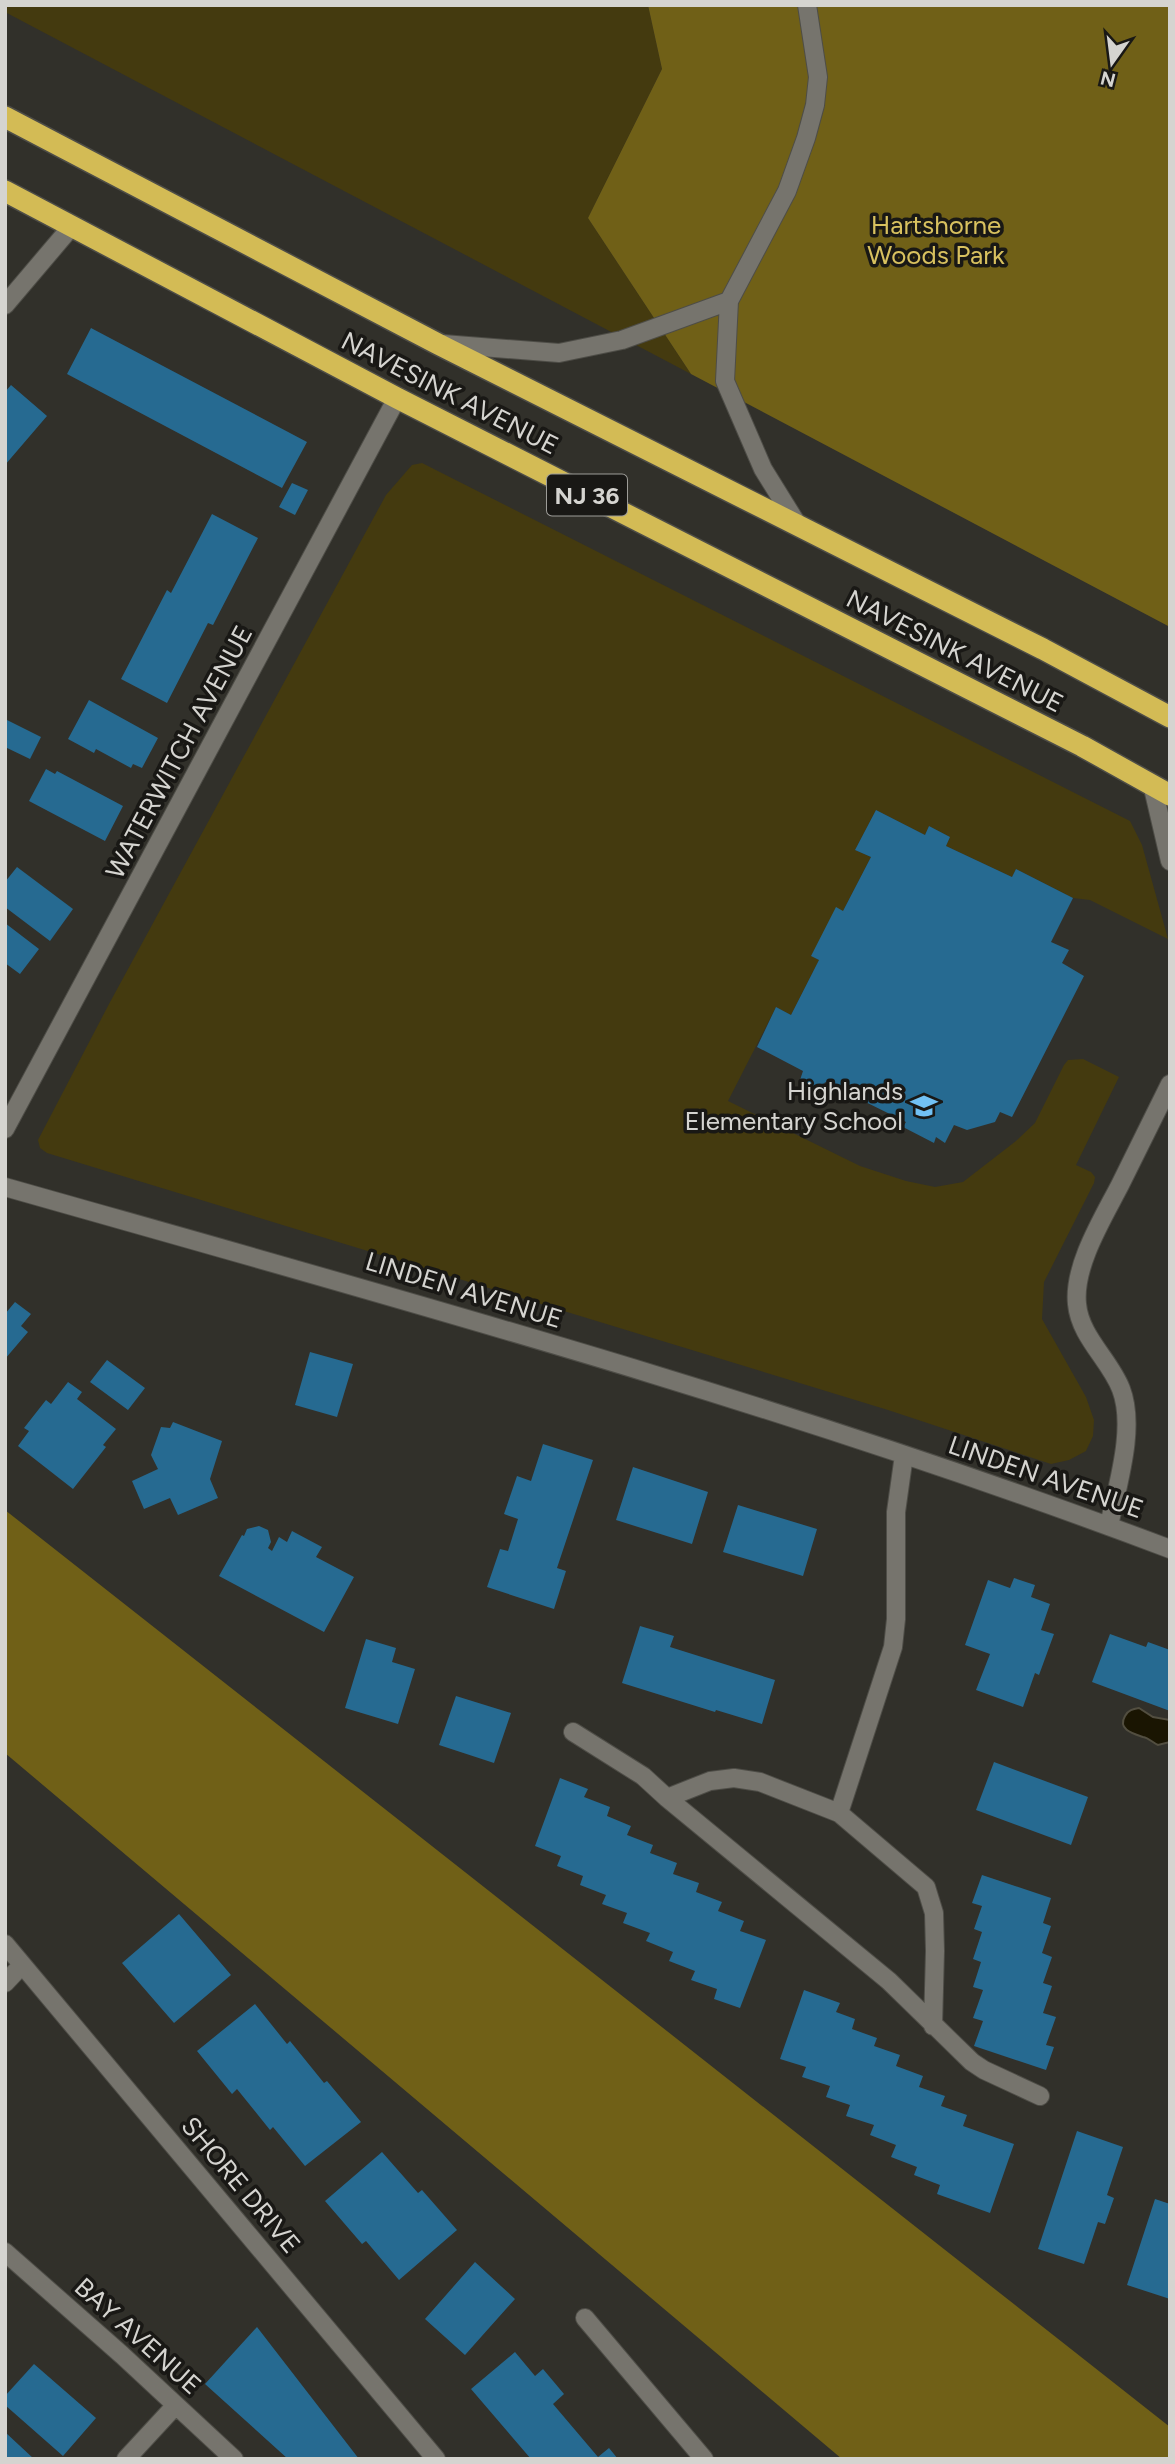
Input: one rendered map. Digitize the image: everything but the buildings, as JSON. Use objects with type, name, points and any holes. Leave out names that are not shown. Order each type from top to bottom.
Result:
[{"type":"highway","name":"NAVESINK AVENUE","points":[[5,117],[438,344],[1043,649],[1170,717]]},
{"type":"highway","name":"NAVESINK AVENUE","points":[[5,191],[397,398],[1082,746],[1161,790]]},
{"type":"street","points":[[800,528],[763,469],[725,381],[729,301],[787,191],[815,105],[818,78],[807,5]]},
{"type":"street","points":[[5,304],[72,226]]},
{"type":"street","points":[[438,344],[559,353],[622,340],[729,301]]},
{"type":"street","name":"WATERWITCH AVENUE","points":[[5,1129],[397,398]]},
{"type":"street","points":[[1161,790],[1170,861]]},
{"type":"street","points":[[1109,1526],[1126,1434],[1126,1408],[1121,1388],[1083,1326],[1077,1304],[1079,1281],[1087,1254],[1170,1084]]},
{"type":"street","name":"LINDEN AVENUE","points":[[5,1187],[346,1282],[904,1455],[1170,1549]]},
{"type":"street","points":[[839,1813],[893,1647],[896,1512],[904,1455]]},
{"type":"street","points":[[573,1732],[643,1776],[889,1981],[972,2062],[1040,2096]]},
{"type":"street","points":[[667,1798],[710,1781],[734,1778],[760,1783],[839,1813],[926,1887],[934,1913],[933,2026]]},
{"type":"street","name":"SHORE DRIVE","points":[[5,1944],[436,2459]]},
{"type":"street","points":[[5,1983],[22,1965]]},
{"type":"street","name":"BAY AVENUE","points":[[5,2252],[234,2459]]},
{"type":"street","points":[[585,2318],[704,2459]]},
{"type":"street","points":[[126,2459],[175,2406]]},
{"type":"shaded area","points":[[5,5],[648,5],[662,69],[588,218],[691,374],[5,12]]},
{"type":"shaded area","points":[[422,463],[1130,821],[1142,845],[1168,939],[1090,900],[1073,898],[1016,869],[1012,877],[946,846],[950,837],[929,826],[925,835],[876,810],[855,850],[871,857],[843,911],[811,956],[819,960],[791,1015],[776,1007],[728,1101],[860,1166],[935,1187],[963,1182],[1035,1123],[1068,1060],[1083,1059],[1119,1077],[1076,1165],[1091,1172],[1095,1177],[1094,1183],[1044,1282],[1042,1319],[1086,1397],[1094,1420],[1093,1436],[1086,1451],[1069,1460],[1051,1464],[888,1410],[47,1153],[40,1148],[38,1140],[109,1004],[386,495],[412,465]]},
{"type":"shaded area","points":[[1139,1708],[1153,1717],[1170,1720],[1170,1742],[1158,1745],[1125,1728],[1123,1721],[1126,1714]]},
{"type":"green space","name":"Hartshorne Woods Park","points":[[648,5],[1170,5],[1170,627],[691,374],[588,218],[662,69]]},
{"type":"green space","points":[[5,1510],[1170,2427],[1170,2459],[842,2459],[5,1753]]},
{"type":"place","name":"Highlands Elementary School","points":[[924,1106]]}]
